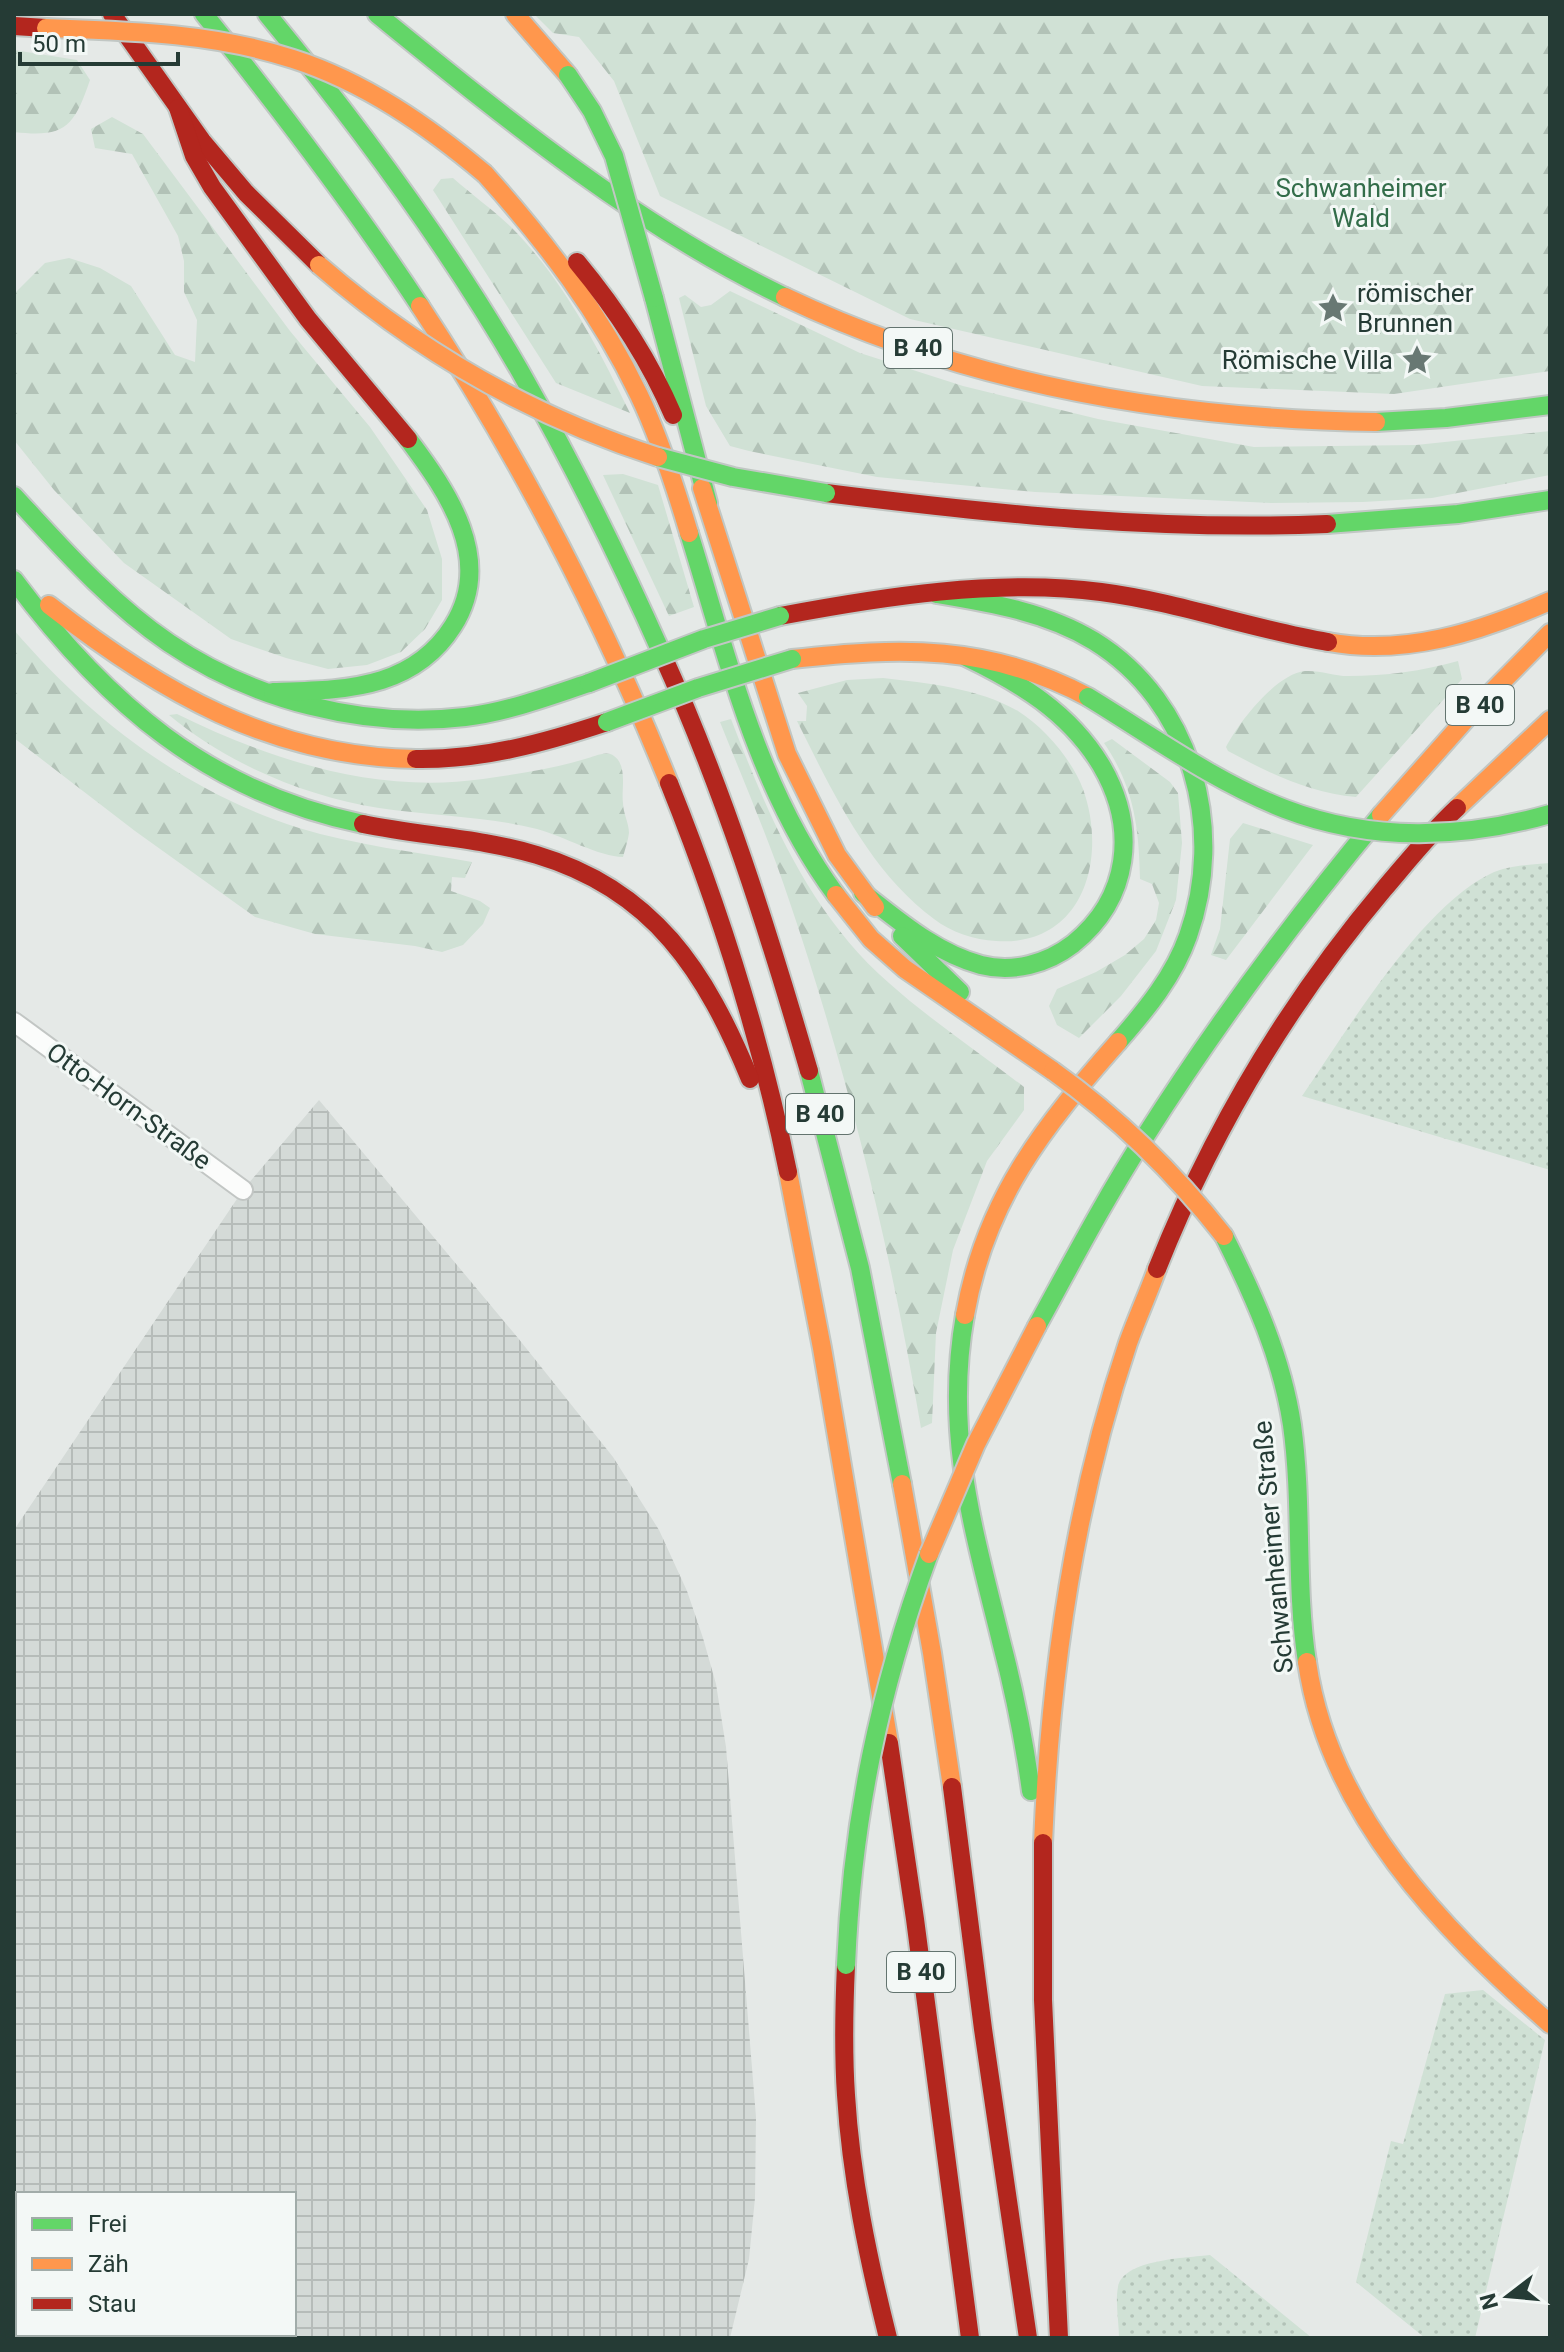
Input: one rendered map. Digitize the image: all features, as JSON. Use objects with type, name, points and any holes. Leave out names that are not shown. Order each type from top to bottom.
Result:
[{"type":"main road","points":[[112,14],[178,108],[246,193],[319,265],[371,309],[457,367],[504,393],[571,424],[676,463],[761,483],[826,493],[1060,520],[1236,528],[1414,520],[1493,511],[1550,500]]},
{"type":"main road","name":"B 40","points":[[204,14],[273,98],[335,181],[438,333],[526,480],[608,642],[649,732],[681,809],[743,987],[770,1088],[800,1227],[896,1782],[970,2338]]},
{"type":"main road","name":"B 40","points":[[267,14],[341,104],[423,218],[518,368],[561,444],[657,641],[719,795],[784,985],[845,1207],[881,1367],[913,1541],[950,1763],[983,2028],[1028,2338]]},
{"type":"main road","name":"B 40","points":[[377,14],[535,138],[636,211],[734,272],[811,309],[954,361],[1138,406],[1280,420],[1386,422],[1550,405]]},
{"type":"main road","points":[[515,14],[568,75],[592,111],[614,156],[708,503],[755,660],[787,754],[820,825],[863,893],[895,929],[1003,1034]]},
{"type":"main road","points":[[14,26],[134,31],[241,47],[294,59],[374,95],[451,144],[562,243],[600,289],[639,346],[665,396],[708,503]]},
{"type":"main road","points":[[178,108],[200,169],[234,218],[307,317],[393,420],[443,486],[459,516],[470,556],[466,599],[457,622],[438,648],[418,665],[388,680],[373,683],[273,692]]},
{"type":"main road","points":[[485,174],[547,244],[577,287],[612,343],[638,394],[675,490],[758,754],[781,808],[804,849],[858,924],[894,960],[1003,1034]]},
{"type":"main road","points":[[14,496],[78,566],[168,642],[233,677],[312,705],[361,715],[418,719],[464,717],[508,709],[589,683],[704,639],[780,616],[846,603],[1009,586],[1083,589],[1170,604],[1301,637],[1375,647],[1460,635],[1550,601]]},
{"type":"main road","points":[[14,579],[46,625],[104,689],[168,741],[233,779],[309,811],[333,817],[552,858],[597,878],[641,907],[695,967],[728,1029],[753,1088],[800,1227]]},
{"type":"main road","points":[[14,579],[90,637],[166,687],[217,714],[281,736],[382,756],[470,757],[560,738],[698,688],[792,659],[858,651],[900,651],[1000,662],[1032,671],[1088,697],[1254,796],[1293,812],[1338,824],[1389,832],[1446,833],[1495,828],[1550,814]]},
{"type":"main road","points":[[937,594],[999,604],[1051,618],[1090,638],[1127,666],[1160,704],[1176,729],[1193,769],[1204,817],[1205,857],[1197,906],[1173,968],[1156,997],[1064,1105],[1028,1153],[988,1234],[977,1266],[963,1329],[957,1402],[962,1473],[1024,1740],[1042,1868]]},
{"type":"main road","name":"B 40","points":[[888,2338],[851,2144],[844,2059],[846,1965],[858,1822],[874,1733],[895,1656],[949,1504],[1071,1258],[1162,1106],[1259,965],[1377,816],[1550,633]]},
{"type":"main road","points":[[863,893],[909,928],[952,955],[985,966],[1000,967],[1029,965],[1054,957],[1090,933],[1113,901],[1122,870],[1125,844],[1117,803],[1094,754],[1074,728],[1028,689],[966,657]]},
{"type":"main road","name":"B 40","points":[[1059,2338],[1042,1868],[1052,1703],[1063,1609],[1077,1530],[1101,1426],[1122,1355],[1179,1209],[1226,1117],[1300,994],[1413,851],[1483,778],[1550,720]]},
{"type":"main road","name":"Schwanheimer Straße","points":[[1003,1034],[1088,1095],[1146,1144],[1195,1198],[1224,1236],[1266,1324],[1285,1391],[1295,1451],[1299,1575],[1309,1680],[1335,1760],[1351,1797],[1402,1872],[1472,1951],[1550,2024]]},
{"type":"street","name":"Otto-Horn-Straße","points":[[14,1022],[243,1190]]},
{"type":"shaded area","points":[[319,1100],[613,1457],[659,1530],[687,1591],[703,1638],[716,1684],[726,1747],[756,2117],[755,2198],[749,2259],[730,2338],[14,2338],[14,1530],[243,1190]]},
{"type":"green space","name":"Schwanheimer Wald","points":[[534,14],[1550,14],[1550,371],[1394,394],[1202,386],[910,319],[660,196],[614,81],[579,37],[553,33]]},
{"type":"green space","points":[[14,50],[77,60],[90,80],[79,109],[65,126],[45,133],[14,132]]},
{"type":"green space","points":[[112,117],[143,134],[290,331],[370,427],[427,510],[442,559],[442,600],[425,629],[401,652],[367,665],[328,669],[231,639],[124,563],[54,490],[14,440],[14,294],[45,263],[69,258],[100,268],[131,286],[175,355],[195,362],[197,320],[184,292],[184,261],[178,236],[132,154],[95,148],[91,129]]},
{"type":"green space","points":[[453,178],[510,226],[547,269],[592,339],[630,413],[556,383],[433,190],[441,179]]},
{"type":"green space","points":[[730,291],[860,353],[963,386],[1098,419],[1254,447],[1416,445],[1550,431],[1550,475],[1432,498],[1271,503],[1035,492],[877,477],[749,451],[730,446],[706,406],[679,298],[685,295],[701,307],[711,305]]},
{"type":"green space","points":[[623,474],[658,485],[694,607],[669,616],[603,475]]},
{"type":"green space","points":[[14,630],[75,694],[108,723],[179,773],[218,795],[257,813],[320,834],[472,862],[465,878],[452,877],[451,891],[480,901],[490,908],[483,924],[463,945],[442,952],[315,934],[255,917],[135,831],[14,738]]},
{"type":"green space","points":[[1458,661],[1462,679],[1356,797],[1290,781],[1243,759],[1226,747],[1259,701],[1294,674],[1310,671],[1343,676],[1376,675]]},
{"type":"green space","points":[[883,678],[952,688],[1003,703],[1038,726],[1072,767],[1083,789],[1090,816],[1092,843],[1089,869],[1082,894],[1068,914],[1050,930],[1026,939],[996,941],[955,931],[911,900],[871,854],[839,802],[797,721],[806,721],[807,706],[798,693],[847,680]]},
{"type":"green space","points":[[177,714],[288,759],[326,770],[404,782],[483,779],[611,754],[618,760],[622,772],[623,807],[629,833],[623,857],[604,854],[547,832],[518,825],[379,808],[323,795],[268,775],[216,749],[169,715]]},
{"type":"green space","points":[[731,719],[776,826],[794,861],[836,926],[904,996],[1024,1087],[1024,1110],[987,1161],[953,1250],[936,1333],[932,1423],[921,1428],[882,1229],[849,1098],[782,880],[720,722]]},
{"type":"green space","points":[[1112,739],[1170,782],[1178,793],[1182,843],[1176,900],[1156,951],[1121,996],[1079,1038],[1057,1025],[1049,1006],[1057,989],[1096,972],[1125,955],[1144,939],[1156,920],[1159,903],[1152,884],[1140,879],[1133,808],[1122,776],[1104,743]]},
{"type":"green space","points":[[1243,823],[1313,845],[1226,960],[1211,955],[1220,929],[1230,839]]},
{"type":"green space","points":[[1550,863],[1550,1170],[1302,1096],[1387,973],[1437,914],[1490,874],[1512,867]]},
{"type":"green space","points":[[1483,1990],[1545,2040],[1475,2338],[1425,2338],[1356,2282],[1391,2141],[1403,2144],[1445,1994]]},
{"type":"green space","points":[[1210,2255],[1312,2338],[1119,2338],[1117,2293],[1122,2278],[1143,2265]]},
{"type":"traffic: fast","points":[[204,14],[315,157],[420,306]]},
{"type":"traffic: fast","points":[[267,14],[401,188],[492,324],[576,475],[662,654]]},
{"type":"traffic: fast","points":[[377,14],[523,131],[624,204],[730,269],[785,297]]},
{"type":"traffic: fast","points":[[568,75],[592,111],[614,156],[654,298]]},
{"type":"traffic: fast","points":[[654,298],[708,503]]},
{"type":"traffic: fast","points":[[1376,422],[1446,418],[1550,405]]},
{"type":"traffic: fast","points":[[273,692],[342,688],[393,676],[414,666],[431,652],[453,626],[465,601],[469,576],[468,552],[451,504],[408,439]]},
{"type":"traffic: fast","points":[[658,457],[733,477],[826,493]]},
{"type":"traffic: fast","points":[[14,496],[87,574],[147,627],[202,663],[273,695],[349,714],[427,720],[497,711],[589,683]]},
{"type":"traffic: fast","points":[[1327,524],[1458,514],[1550,500]]},
{"type":"traffic: fast","points":[[689,533],[732,674],[765,766],[785,811],[836,895]]},
{"type":"traffic: fast","points":[[14,580],[86,666],[124,703],[165,736],[209,765],[256,790],[307,809],[363,824]]},
{"type":"traffic: fast","points":[[937,594],[1037,616],[1094,641],[1128,667],[1156,698],[1177,733],[1192,772],[1201,812],[1203,854],[1199,895],[1188,936],[1175,965],[1149,1005],[1118,1042]]},
{"type":"traffic: fast","points":[[589,683],[704,639],[780,616]]},
{"type":"traffic: fast","points":[[863,893],[919,935],[949,953],[981,965],[1005,968],[1041,962],[1073,944],[1092,926],[1117,884],[1122,861],[1120,813],[1101,765],[1074,729],[1042,701],[966,657]]},
{"type":"traffic: fast","points":[[607,722],[698,688],[792,659]]},
{"type":"traffic: fast","points":[[1088,697],[1234,786],[1318,820],[1384,832],[1417,833],[1484,828],[1550,814]]},
{"type":"traffic: fast","points":[[1037,1326],[1117,1182],[1201,1052],[1318,892],[1381,815]]},
{"type":"traffic: fast","points":[[902,936],[960,992]]},
{"type":"traffic: fast","points":[[809,1071],[860,1268],[902,1484]]},
{"type":"traffic: fast","points":[[1224,1236],[1266,1328],[1292,1425],[1307,1662]]},
{"type":"traffic: fast","points":[[965,1315],[959,1358],[958,1400],[965,1480],[1022,1734],[1031,1791]]},
{"type":"traffic: fast","points":[[846,1965],[854,1859],[871,1756],[896,1656],[929,1554]]},
{"type":"traffic: slow","points":[[515,14],[568,75]]},
{"type":"traffic: slow","points":[[46,28],[140,32],[202,39],[293,59],[345,80],[395,107],[485,174]]},
{"type":"traffic: slow","points":[[485,174],[570,279],[607,335],[647,412],[689,533]]},
{"type":"traffic: slow","points":[[319,265],[396,326],[478,378],[566,422],[658,457]]},
{"type":"traffic: slow","points":[[785,297],[855,328],[927,353],[1073,391],[1224,414],[1376,422]]},
{"type":"traffic: slow","points":[[420,306],[491,420],[556,538],[616,660],[669,783]]},
{"type":"traffic: slow","points":[[702,488],[787,754],[837,855],[875,907]]},
{"type":"traffic: slow","points":[[1328,642],[1386,646],[1442,638],[1550,601]]},
{"type":"traffic: slow","points":[[49,605],[132,665],[219,714],[313,746],[363,755],[416,759]]},
{"type":"traffic: slow","points":[[1381,815],[1474,710],[1550,633]]},
{"type":"traffic: slow","points":[[792,659],[870,652],[944,654],[1015,667],[1088,697]]},
{"type":"traffic: slow","points":[[1457,808],[1550,720]]},
{"type":"traffic: slow","points":[[836,895],[871,939],[905,969],[1053,1071]]},
{"type":"traffic: slow","points":[[965,1315],[974,1274],[1002,1200],[1042,1135],[1118,1042]]},
{"type":"traffic: slow","points":[[1053,1071],[1144,1147],[1224,1236]]},
{"type":"traffic: slow","points":[[788,1172],[822,1348],[889,1743]]},
{"type":"traffic: slow","points":[[1043,1843],[1059,1653],[1079,1527],[1109,1403],[1157,1269]]},
{"type":"traffic: slow","points":[[929,1554],[976,1444],[1037,1326]]},
{"type":"traffic: slow","points":[[902,1484],[952,1787]]},
{"type":"traffic: slow","points":[[1307,1662],[1319,1717],[1339,1769],[1365,1818],[1396,1864],[1431,1907],[1469,1948],[1550,2024]]},
{"type":"traffic: jam","points":[[112,14],[202,141],[246,193],[319,265]]},
{"type":"traffic: jam","points":[[14,26],[46,28]]},
{"type":"traffic: jam","points":[[178,108],[194,156],[212,187],[308,319],[408,439]]},
{"type":"traffic: jam","points":[[577,262],[631,335],[673,415]]},
{"type":"traffic: jam","points":[[826,493],[951,508],[1139,523],[1327,524]]},
{"type":"traffic: jam","points":[[780,616],[899,596],[981,588],[1062,588],[1130,596],[1328,642]]},
{"type":"traffic: jam","points":[[662,654],[705,756],[743,860],[809,1071]]},
{"type":"traffic: jam","points":[[416,759],[465,757],[513,749],[607,722]]},
{"type":"traffic: jam","points":[[669,783],[738,975],[788,1172]]},
{"type":"traffic: jam","points":[[1157,1269],[1202,1167],[1284,1023],[1349,932],[1419,847],[1457,808]]},
{"type":"traffic: jam","points":[[363,824],[516,849],[578,870],[613,890],[644,913],[671,940],[694,970],[715,1004],[750,1079]]},
{"type":"traffic: jam","points":[[889,1743],[970,2338]]},
{"type":"traffic: jam","points":[[952,1787],[1028,2338]]},
{"type":"traffic: jam","points":[[1043,1843],[1043,2000],[1059,2338]]},
{"type":"traffic: jam","points":[[846,1965],[844,2062],[852,2156],[867,2248],[888,2338]]},
{"type":"place","name":"römischer Brunnen","points":[[1333,308]]},
{"type":"place","name":"Römische Villa","points":[[1417,360]]}]
